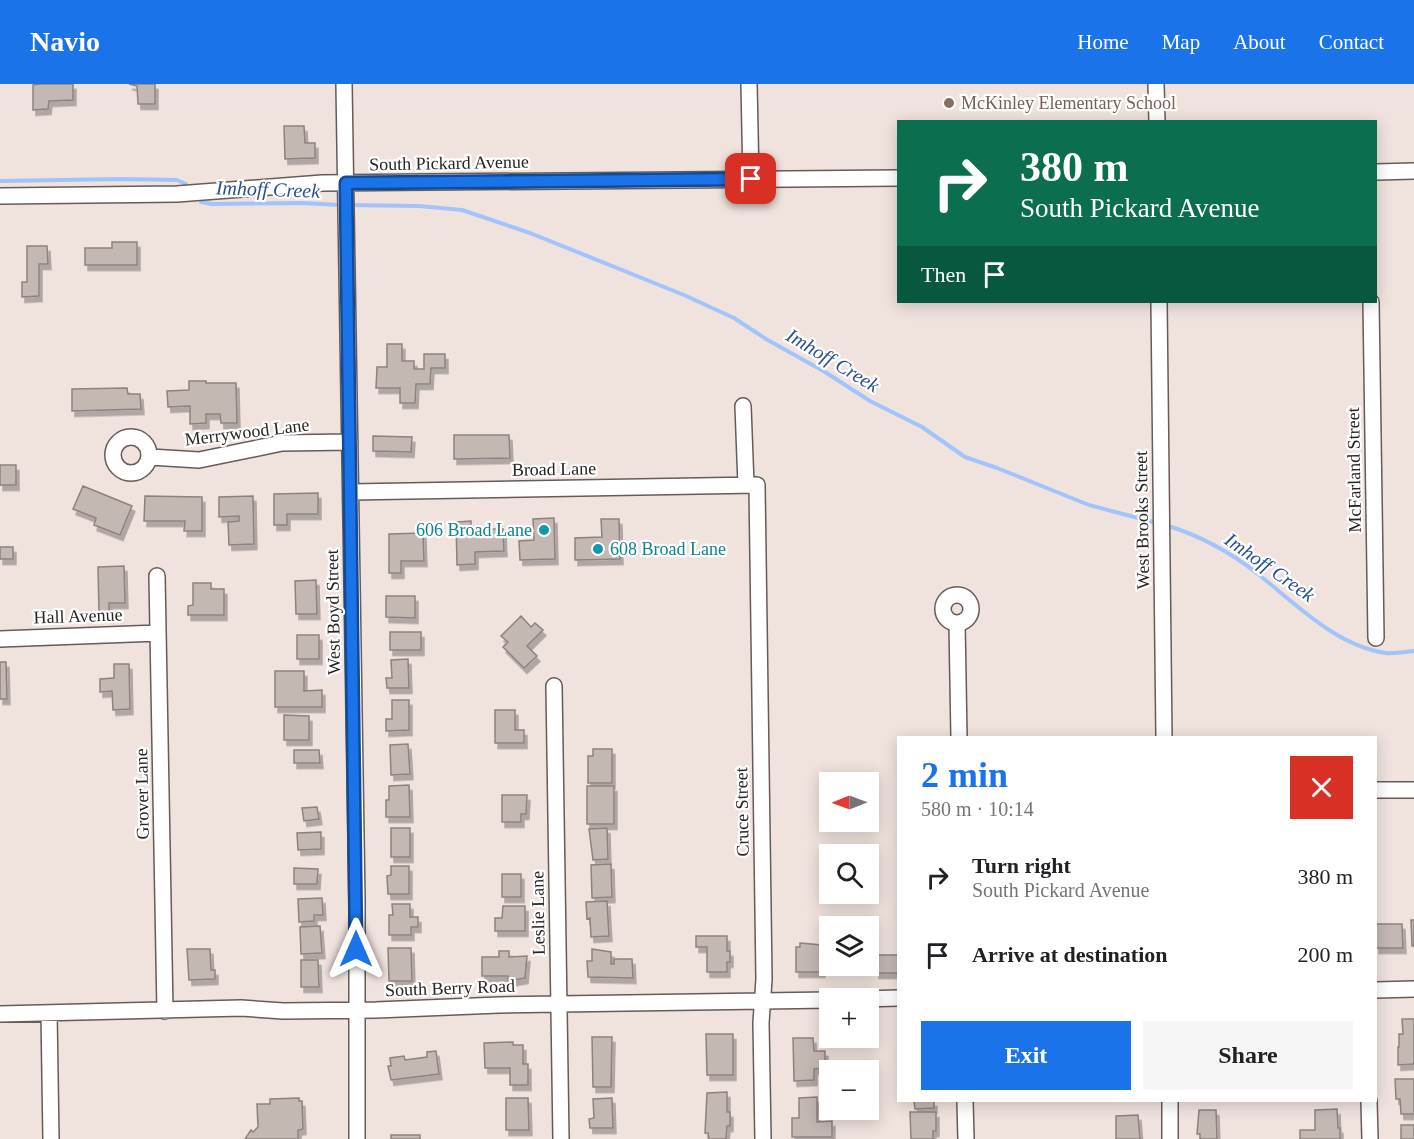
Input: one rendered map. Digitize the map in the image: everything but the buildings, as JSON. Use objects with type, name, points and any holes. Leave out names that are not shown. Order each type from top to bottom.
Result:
[{"type":"street","name":"West Boyd Street","points":[[344,84],[357,898],[357,1139]]},
{"type":"street","points":[[749,84],[751,179]]},
{"type":"street","points":[[1156,84],[1157,120]]},
{"type":"street","points":[[1377,172],[1414,171]]},
{"type":"street","name":"South Pickard Avenue","points":[[0,195],[177,194],[322,183],[346,187],[897,178]]},
{"type":"street","name":"West Brooks Street","points":[[1159,303],[1164,736]]},
{"type":"street","name":"McFarland Street","points":[[1371,303],[1376,638]]},
{"type":"street","name":"Cruce Street","points":[[743,406],[752,485],[763,1001],[763,1139]]},
{"type":"street","name":"Merrywood Lane","points":[[150,457],[199,460],[282,443],[350,442]]},
{"type":"street","name":"Broad Lane","points":[[351,492],[752,485]]},
{"type":"street","name":"Grover Lane","points":[[157,576],[165,1011]]},
{"type":"street","points":[[957,623],[959,736]]},
{"type":"street","name":"Hall Avenue","points":[[0,639],[158,633]]},
{"type":"street","name":"Leslie Lane","points":[[554,686],[561,1139]]},
{"type":"street","points":[[1377,790],[1414,790]]},
{"type":"street","points":[[1377,990],[1414,989]]},
{"type":"street","points":[[879,999],[897,998]]},
{"type":"street","name":"South Berry Road","points":[[0,1014],[241,1008],[283,1011],[356,1010],[819,1000]]},
{"type":"street","points":[[49,1013],[51,1139]]},
{"type":"street","points":[[965,1102],[966,1139]]},
{"type":"street","points":[[1170,1102],[1170,1139]]},
{"type":"street","points":[[1369,1102],[1370,1139]]},
{"type":"waterway","name":"Imhoff Creek","points":[[0,181],[122,179],[177,180],[186,184]]},
{"type":"waterway","name":"Imhoff Creek","points":[[201,202],[341,205]]},
{"type":"waterway","name":"Imhoff Creek","points":[[349,205],[419,206],[462,210],[530,233],[684,295],[734,318],[870,401],[922,427],[965,457],[1089,505],[1157,523]]},
{"type":"waterway","name":"Imhoff Creek","points":[[1165,525],[1202,539],[1236,558],[1318,622],[1350,642],[1386,653],[1414,651]]},
{"type":"place","name":"McKinley Elementary School","points":[[949,103]]},
{"type":"place","name":"606 Broad Lane","points":[[544,530]]},
{"type":"place","name":"608 Broad Lane","points":[[598,549]]},
{"type":"route","points":[[356,949],[346,183],[751,179]]}]
